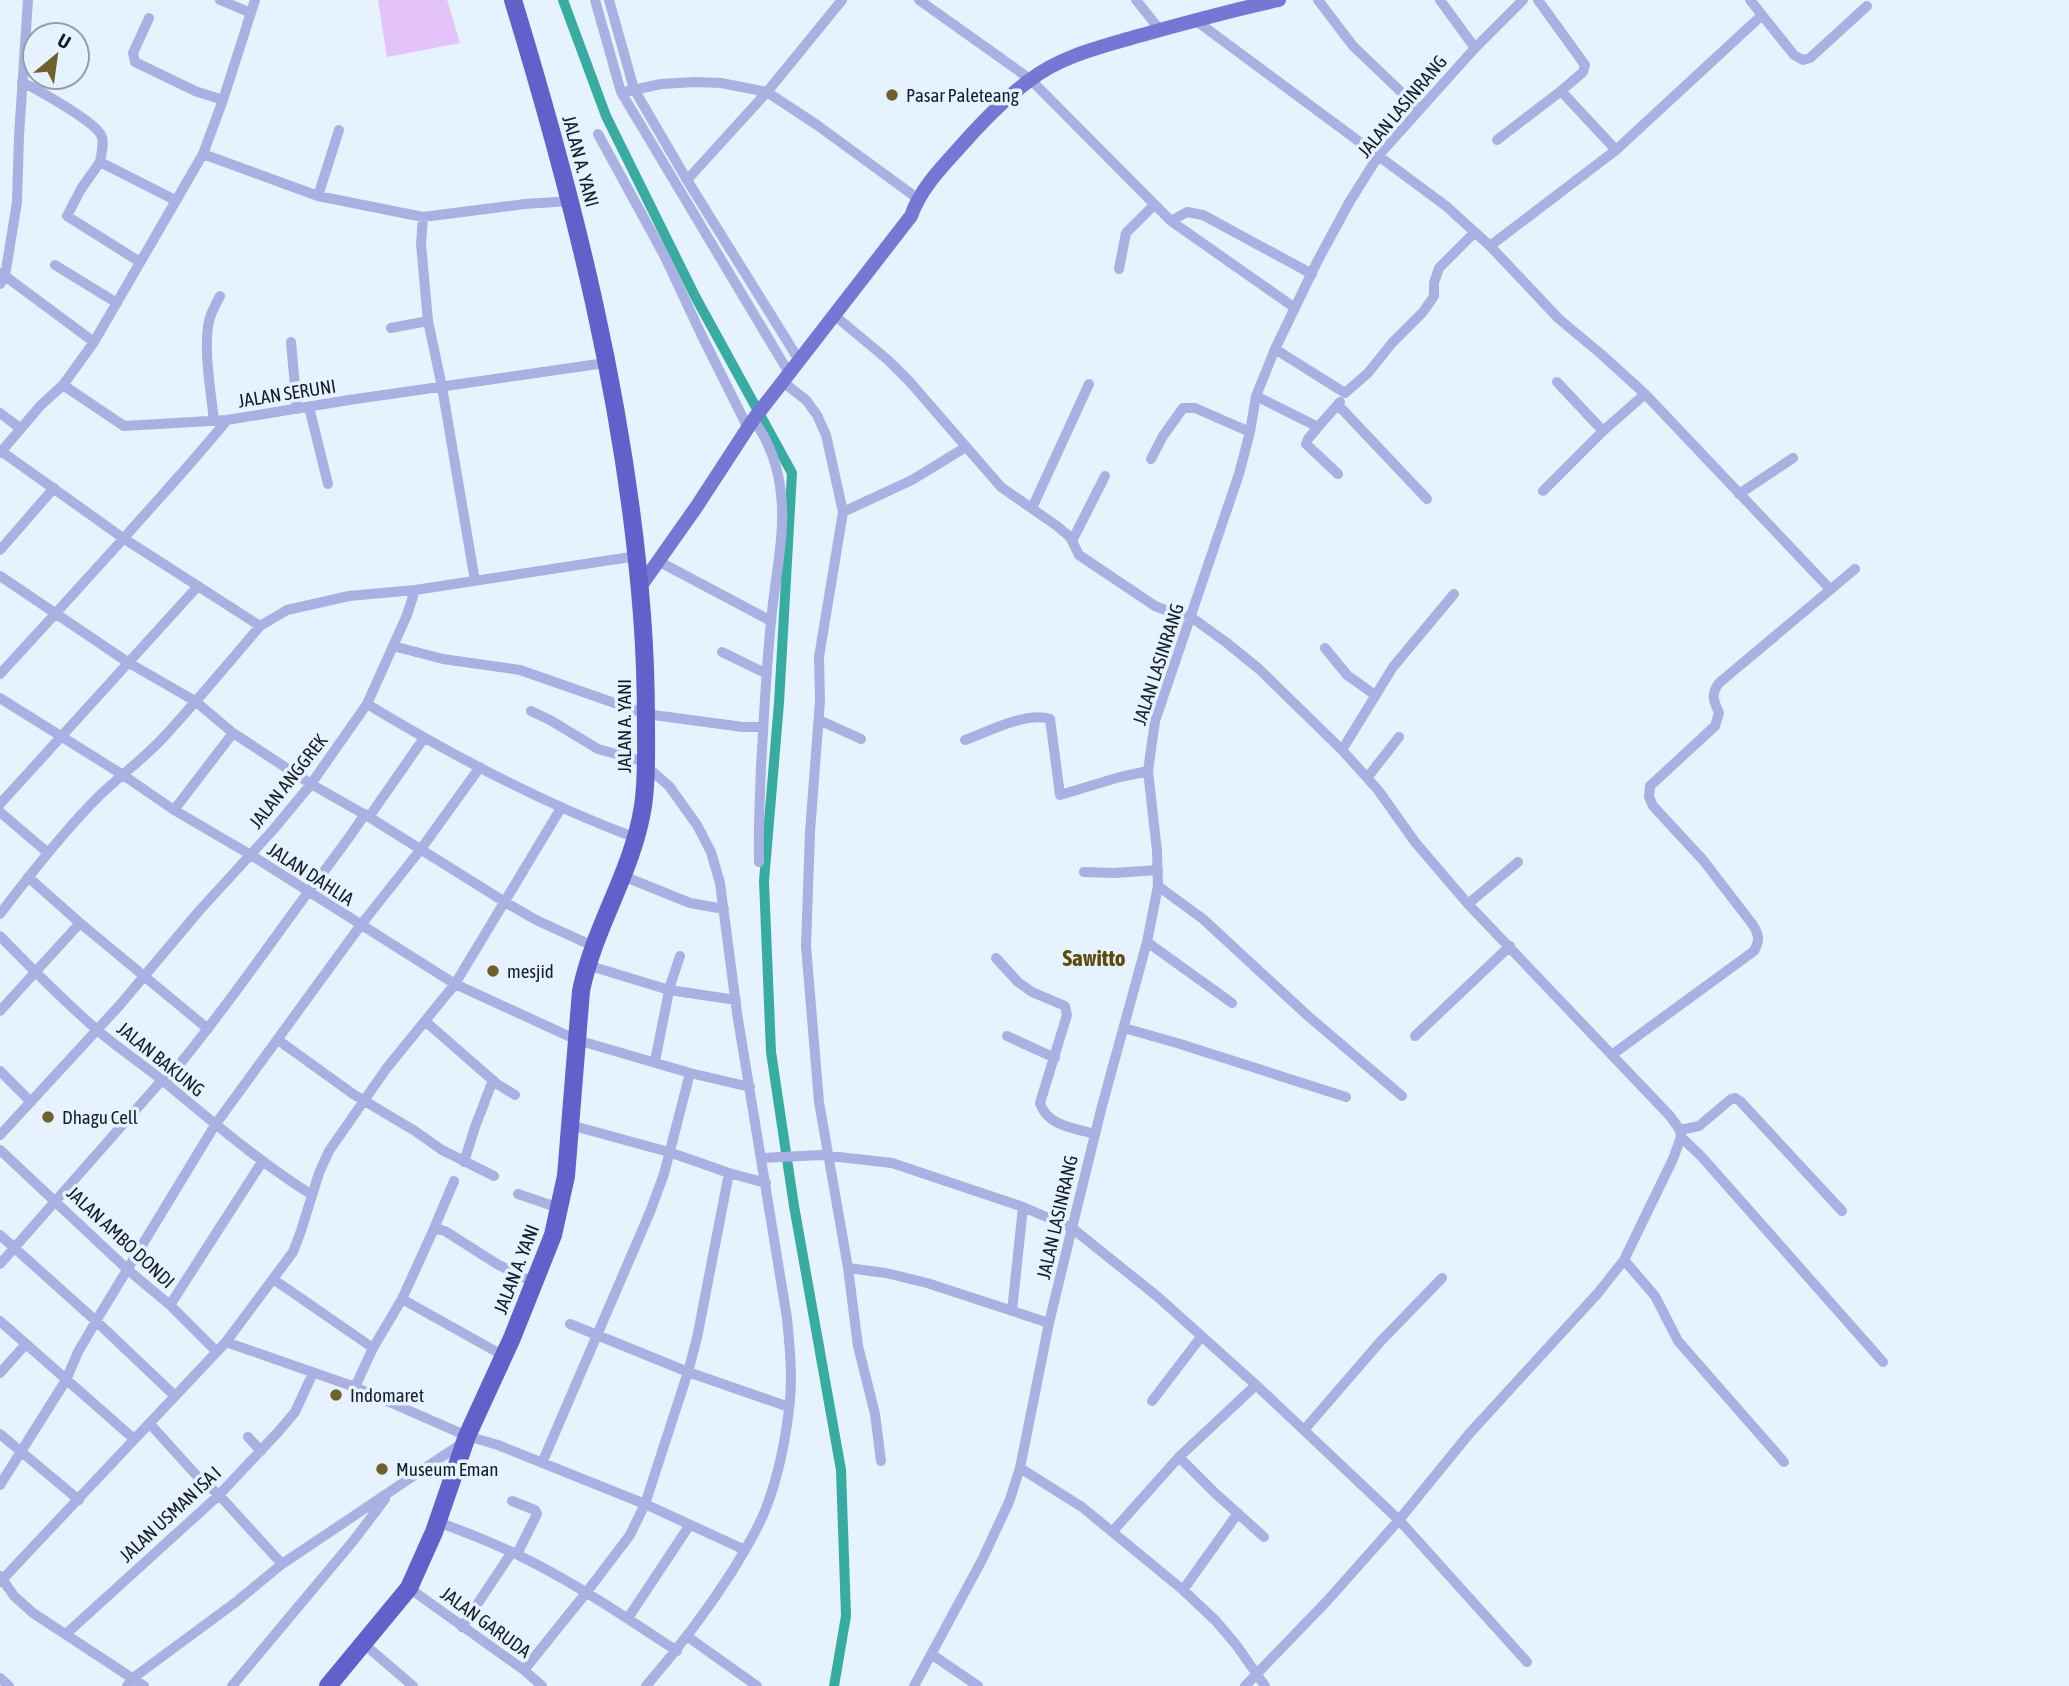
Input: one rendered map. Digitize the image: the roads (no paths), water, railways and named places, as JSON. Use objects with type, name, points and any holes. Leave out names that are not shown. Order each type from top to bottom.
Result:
[{"type":"highway","name":"JALAN A. YANI","points":[[328,1686],[409,1588],[438,1522],[466,1439],[504,1356],[553,1235],[566,1176],[581,991],[593,946],[636,838],[643,805],[646,764],[645,654],[637,556],[620,438],[595,306],[570,201],[513,0]]},
{"type":"main road","points":[[640,587],[752,422],[911,216],[917,198],[933,177],[978,128],[1030,79],[1069,57],[1195,20],[1279,0]]},
{"type":"street","points":[[26,21],[28,0]]},
{"type":"street","points":[[220,0],[251,13]]},
{"type":"street","points":[[255,0],[203,154],[94,342],[63,384],[41,405],[1,452],[123,538],[260,626]]},
{"type":"street","points":[[595,0],[621,92],[783,382],[806,400],[817,415],[826,435],[843,512],[819,657],[819,720],[810,832],[806,946],[824,1155],[848,1268],[858,1346],[874,1414],[881,1461]]},
{"type":"street","points":[[609,0],[634,89],[799,360]]},
{"type":"street","points":[[687,180],[767,92],[842,0]]},
{"type":"street","points":[[919,0],[1030,79],[1171,221],[1295,308]]},
{"type":"street","points":[[1136,0],[1160,30]]},
{"type":"street","points":[[1318,0],[1353,46],[1419,109]]},
{"type":"street","points":[[1440,0],[1475,48]]},
{"type":"street","name":"JALAN LASINRANG","points":[[914,1686],[998,1527],[1020,1468],[1049,1323],[1094,1134],[1147,942],[1158,886],[1148,771],[1160,702],[1239,474],[1256,396],[1275,349],[1334,230],[1379,156],[1475,48],[1523,0]]},
{"type":"street","points":[[1497,139],[1583,72],[1585,65],[1538,0]]},
{"type":"street","points":[[1749,0],[1794,55],[1803,60],[1810,58],[1867,6]]},
{"type":"street","points":[[1490,246],[1616,150],[1761,16]]},
{"type":"street","points":[[149,18],[133,53],[135,62],[195,91],[223,100]]},
{"type":"street","points":[[1195,20],[1446,206],[1490,246],[1559,319],[1645,394],[1830,589]]},
{"type":"street","points":[[621,92],[661,84],[695,82],[721,83],[767,92],[917,198]]},
{"type":"street","points":[[22,91],[16,218],[2,277],[94,342]]},
{"type":"street","points":[[38,91],[99,131],[103,142],[100,162],[67,216],[140,262]]},
{"type":"street","points":[[1561,91],[1616,150]]},
{"type":"street","points":[[318,196],[339,130]]},
{"type":"street","points":[[598,134],[664,256],[701,334],[752,422],[761,430],[772,456],[782,496],[781,533],[766,674],[758,831],[759,862]]},
{"type":"street","points":[[203,154],[318,196],[423,217],[570,201]]},
{"type":"street","points":[[100,162],[176,200]]},
{"type":"street","points":[[1119,269],[1126,233],[1154,205]]},
{"type":"street","points":[[1171,221],[1186,212],[1203,215],[1312,274]]},
{"type":"street","points":[[423,217],[421,244],[428,321],[475,581]]},
{"type":"street","points":[[1338,474],[1306,444],[1308,439],[1345,393],[1368,373],[1392,343],[1423,312],[1434,296],[1434,283],[1439,268],[1475,232]]},
{"type":"street","points":[[55,265],[117,303]]},
{"type":"street","points":[[214,421],[208,327],[209,317],[220,296]]},
{"type":"street","points":[[834,315],[888,360],[1001,487],[1058,526],[1072,541],[1079,555],[1155,606],[1191,617],[1227,643],[1259,669],[1342,750],[1468,904],[1670,1116],[1680,1133],[1883,1362]]},
{"type":"street","points":[[391,328],[428,321]]},
{"type":"street","points":[[291,342],[298,409]]},
{"type":"street","points":[[1275,349],[1345,393]]},
{"type":"street","name":"JALAN SERUNI","points":[[0,674],[57,614],[228,420],[606,363]]},
{"type":"street","points":[[1556,382],[1603,431]]},
{"type":"street","points":[[63,384],[124,426],[228,420]]},
{"type":"street","points":[[1032,508],[1090,384]]},
{"type":"street","points":[[1543,491],[1603,431],[1645,394]]},
{"type":"street","points":[[1256,396],[1318,427]]},
{"type":"street","points":[[1338,405],[1427,499]]},
{"type":"street","points":[[310,407],[328,484]]},
{"type":"street","points":[[1151,459],[1183,408],[1195,408],[1250,432]]},
{"type":"street","points":[[0,413],[21,429]]},
{"type":"street","points":[[843,512],[912,480],[967,447]]},
{"type":"street","points":[[1739,494],[1793,458]]},
{"type":"street","points":[[1072,541],[1105,476]]},
{"type":"street","points":[[0,550],[54,488]]},
{"type":"street","points":[[0,915],[28,877],[93,803],[163,738],[260,626],[287,610],[349,596],[415,590],[637,556]]},
{"type":"street","points":[[658,561],[771,621]]},
{"type":"street","points":[[1613,1054],[1744,958],[1757,945],[1758,933],[1753,925],[1703,860],[1653,806],[1648,792],[1653,782],[1716,726],[1719,713],[1712,693],[1718,683],[1855,569]]},
{"type":"street","points":[[0,576],[130,663],[195,701],[233,733],[312,783],[505,902],[593,946]]},
{"type":"street","points":[[0,804],[198,586]]},
{"type":"street","name":"JALAN ANGGREK","points":[[0,1135],[144,977],[312,783],[367,704],[407,615],[415,590]]},
{"type":"street","points":[[1342,750],[1393,667],[1454,594]]},
{"type":"street","points":[[393,646],[443,659],[520,670],[646,714],[743,727],[763,727]]},
{"type":"street","points":[[1325,648],[1347,675],[1375,695]]},
{"type":"street","points":[[722,652],[766,674]]},
{"type":"street","name":"JALAN DAHLIA","points":[[0,698],[174,810],[251,855],[455,984],[577,1040],[690,1073],[750,1087]]},
{"type":"street","points":[[367,704],[424,738],[561,808],[636,838]]},
{"type":"street","points":[[531,711],[598,749],[646,764],[669,786],[697,825],[715,862],[750,1087],[767,1158],[766,1182],[787,1318],[791,1365],[789,1407],[775,1483],[765,1511],[745,1550],[688,1637],[646,1686]]},
{"type":"street","points":[[965,740],[1023,719],[1040,716],[1050,719],[1060,795],[1148,771]]},
{"type":"street","points":[[819,720],[861,739]]},
{"type":"street","points":[[174,810],[233,733]]},
{"type":"street","points":[[1367,778],[1399,737]]},
{"type":"street","points":[[0,1264],[208,1029],[424,738]]},
{"type":"street","points":[[0,1485],[66,1380],[96,1321],[215,1125],[480,767]]},
{"type":"street","points":[[144,1686],[130,1682],[33,1613],[1,1579],[79,1500],[226,1342],[287,1262],[298,1241],[329,1151],[364,1101],[455,984],[561,808]]},
{"type":"street","points":[[0,812],[48,853]]},
{"type":"street","points":[[1468,904],[1517,862]]},
{"type":"street","points":[[1084,872],[1158,870]]},
{"type":"street","points":[[623,876],[690,903],[724,909]]},
{"type":"street","points":[[28,877],[208,1029]]},
{"type":"street","points":[[1158,886],[1203,919],[1268,980],[1402,1096]]},
{"type":"street","points":[[0,1011],[80,923]]},
{"type":"street","name":"JALAN BAKUNG","points":[[0,936],[97,1030],[262,1162],[312,1195]]},
{"type":"street","points":[[1147,942],[1232,1003]]},
{"type":"street","points":[[1415,1036],[1510,946]]},
{"type":"street","points":[[655,1061],[669,990],[680,956]]},
{"type":"street","points":[[996,958],[1012,977],[1032,992],[1065,1006],[1067,1015],[1040,1103],[1043,1112],[1055,1121],[1094,1134]]},
{"type":"street","points":[[587,965],[669,990],[736,1000]]},
{"type":"street","points":[[425,1021],[493,1080],[515,1095]]},
{"type":"street","points":[[1124,1028],[1346,1097]]},
{"type":"street","points":[[1007,1036],[1055,1058]]},
{"type":"street","points":[[278,1040],[338,1085],[464,1162],[494,1176]]},
{"type":"street","points":[[0,1071],[31,1102]]},
{"type":"street","points":[[542,1462],[650,1212],[664,1174],[690,1073]]},
{"type":"street","points":[[464,1162],[493,1080]]},
{"type":"street","points":[[1680,1133],[1699,1126],[1735,1098],[1842,1211]]},
{"type":"street","points":[[570,1125],[766,1182]]},
{"type":"street","points":[[1245,1686],[1327,1601],[1399,1520],[1469,1434],[1624,1261],[1673,1159],[1680,1133]]},
{"type":"street","name":"JALAN AMBO DONDI","points":[[0,1150],[128,1270],[170,1305],[216,1352]]},
{"type":"street","points":[[767,1158],[824,1155],[891,1163],[1023,1207],[1072,1227],[1158,1297],[1399,1520],[1527,1662]]},
{"type":"street","points":[[170,1305],[262,1162]]},
{"type":"street","points":[[524,1670],[630,1535],[645,1504],[697,1338],[729,1173]]},
{"type":"street","points":[[355,1387],[373,1348],[402,1299],[454,1181]]},
{"type":"street","points":[[518,1194],[559,1208]]},
{"type":"street","points":[[1012,1311],[1023,1207]]},
{"type":"street","points":[[433,1231],[445,1231],[497,1264],[533,1282]]},
{"type":"street","points":[[0,1235],[175,1396]]},
{"type":"street","points":[[1624,1261],[1655,1296],[1678,1341],[1784,1462]]},
{"type":"street","points":[[848,1268],[886,1273],[927,1283],[1049,1323]]},
{"type":"street","points":[[1304,1430],[1380,1342],[1442,1278]]},
{"type":"street","points":[[273,1279],[373,1348]]},
{"type":"street","points":[[402,1299],[504,1356]]},
{"type":"street","points":[[0,1321],[134,1440]]},
{"type":"street","points":[[570,1324],[688,1372],[789,1407]]},
{"type":"street","points":[[1153,1401],[1201,1337]]},
{"type":"street","points":[[226,1342],[355,1387],[466,1439],[498,1445],[542,1462],[645,1504],[745,1550]]},
{"type":"street","points":[[0,1373],[26,1343]]},
{"type":"street","name":"JALAN USMAN ISA I","points":[[66,1634],[219,1495],[261,1451],[293,1416],[313,1373]]},
{"type":"street","points":[[1114,1531],[1179,1457],[1256,1385]]},
{"type":"street","points":[[150,1424],[282,1564]]},
{"type":"street","points":[[0,1434],[79,1500]]},
{"type":"street","points":[[248,1437],[261,1451]]},
{"type":"street","points":[[130,1682],[282,1564],[466,1439]]},
{"type":"street","points":[[1179,1457],[1264,1536]]},
{"type":"street","points":[[1020,1468],[1082,1507],[1183,1590],[1216,1621],[1265,1686]]},
{"type":"street","points":[[232,1686],[390,1492]]},
{"type":"street","points":[[462,1627],[514,1553],[537,1514],[535,1510],[512,1501]]},
{"type":"street","points":[[1183,1590],[1238,1513]]},
{"type":"street","points":[[438,1522],[514,1553],[586,1593],[677,1651]]},
{"type":"street","points":[[628,1619],[689,1525]]},
{"type":"street","name":"JALAN GARUDA","points":[[409,1588],[524,1670],[542,1686]]},
{"type":"street","points":[[688,1637],[758,1686]]},
{"type":"street","points":[[364,1644],[413,1686]]},
{"type":"street","points":[[931,1654],[978,1686]]},
{"type":"street","points":[[0,1678],[9,1686]]},
{"type":"waterway","points":[[563,0],[606,116],[696,298],[792,473],[779,703],[764,881],[771,1052],[794,1206],[841,1470],[846,1616],[834,1686]]},
{"type":"place","name":"Pasar Paleteang","points":[[892,95]]},
{"type":"place","name":"mesjid","points":[[493,971]]},
{"type":"place","name":"Dhagu Cell","points":[[48,1117]]},
{"type":"place","name":"Indomaret","points":[[336,1395]]},
{"type":"place","name":"Museum Eman","points":[[382,1469]]},
{"type":"district","name":"Sawitto","points":[[1094,958]]}]
